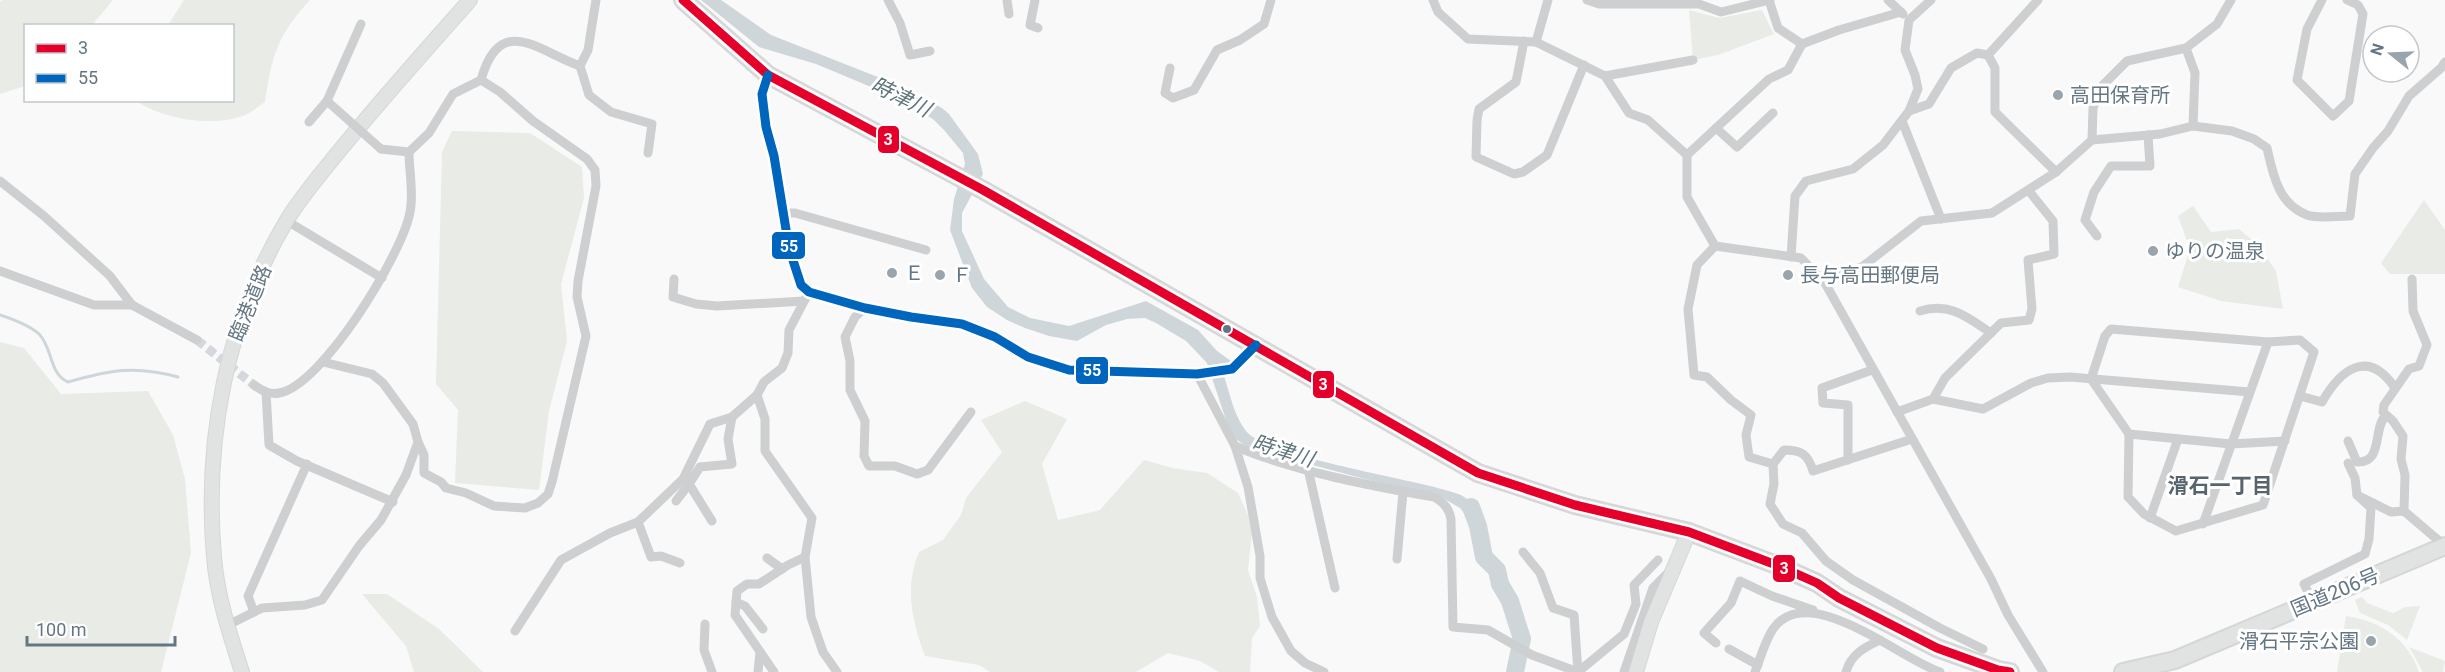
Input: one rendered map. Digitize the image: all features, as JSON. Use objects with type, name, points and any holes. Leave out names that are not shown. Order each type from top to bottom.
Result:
[{"type":"highway","points":[[683,0],[768,75],[983,190],[1478,473],[1575,505],[1689,532],[1817,583],[1839,598],[1937,648],[1998,670],[2010,672]]},
{"type":"highway","name":"国道206号","points":[[2123,672],[2159,668],[2445,546]]},
{"type":"street","name":"臨港道路","points":[[242,672],[228,625],[214,559],[211,488],[218,405],[230,353],[253,287],[287,220],[356,130],[470,0]]},
{"type":"street","points":[[596,0],[588,50],[580,66],[589,95],[611,112],[652,124],[648,153]]},
{"type":"street","points":[[888,0],[900,23],[910,55],[930,51]]},
{"type":"street","points":[[1007,0],[1010,14]]},
{"type":"street","points":[[1035,0],[1030,25],[1038,28]]},
{"type":"street","points":[[1170,68],[1165,93],[1173,98],[1194,90],[1217,50],[1240,40],[1264,24],[1271,0]]},
{"type":"street","points":[[1432,0],[1438,12],[1468,39],[1536,42],[1605,76],[1629,113],[1648,120],[1687,155]]},
{"type":"street","points":[[1536,42],[1548,0]]},
{"type":"street","points":[[1587,0],[1599,4],[1700,2],[1721,12],[1769,0],[1778,28],[1802,44]]},
{"type":"street","points":[[1888,0],[1910,20]]},
{"type":"street","points":[[1791,257],[1795,196],[1806,181],[1853,169],[1883,145],[1909,111],[1918,89],[1905,50],[1910,20],[1930,0]]},
{"type":"street","points":[[1988,55],[2038,0]]},
{"type":"street","points":[[2092,140],[2093,108],[2103,85],[2127,61],[2186,48],[2217,24],[2231,0]]},
{"type":"street","points":[[2322,0],[2307,29],[2296,80],[2334,116],[2349,102],[2363,14],[2358,5],[2347,0]]},
{"type":"street","points":[[1715,246],[1687,197],[1687,155],[1769,79],[1788,70],[1802,44],[1839,30],[1901,12]]},
{"type":"street","points":[[309,122],[327,101],[360,24]]},
{"type":"street","points":[[254,385],[266,392],[280,393],[295,385],[323,362],[348,330],[382,278],[402,239],[411,210],[409,152],[429,133],[453,94],[481,80],[487,58],[516,39],[533,43],[559,58],[580,66]]},
{"type":"street","points":[[1524,41],[1516,82],[1479,109],[1477,120],[1476,157],[1514,174],[1523,172],[1547,155],[1584,65]]},
{"type":"street","points":[[2186,48],[2195,73],[2193,126]]},
{"type":"street","points":[[1909,111],[1929,104],[1951,68],[1977,53],[1988,55]]},
{"type":"street","points":[[1988,55],[1995,68],[1995,112],[2056,172]]},
{"type":"street","points":[[1605,76],[1693,60]]},
{"type":"street","points":[[1825,283],[1840,274],[1862,267],[1921,221],[1992,213],[2056,172],[2092,140],[2148,135],[2193,126],[2232,131],[2254,139],[2267,148],[2276,184],[2288,203],[2308,215],[2350,216],[2355,174],[2388,131],[2409,96],[2445,62]]},
{"type":"street","points":[[768,75],[762,94],[766,127],[785,213],[789,248],[801,285],[809,292],[865,308],[962,324],[995,337],[1028,357],[1069,370],[1197,374],[1232,369],[1256,345]]},
{"type":"street","points":[[323,362],[372,375],[383,384],[413,424],[424,455],[424,473],[441,482],[446,488],[494,506],[525,508],[538,503],[548,494],[586,336],[577,297],[596,186],[595,170],[587,159],[533,121],[500,92],[481,80]]},
{"type":"street","points":[[327,101],[381,148],[409,152]]},
{"type":"street","points":[[1716,128],[1737,147],[1773,113]]},
{"type":"street","points":[[1902,121],[1941,219]]},
{"type":"street","points":[[2097,236],[2085,220],[2094,192],[2111,166],[2150,166],[2148,135]]},
{"type":"street","points":[[0,181],[44,216],[110,276],[132,305],[197,340]]},
{"type":"street","points":[[1933,399],[1946,378],[2001,323],[2029,320],[2032,309],[2028,260],[2054,254],[2053,221],[2028,191]]},
{"type":"street","points":[[785,213],[795,213],[927,250]]},
{"type":"street","points":[[287,220],[382,278]]},
{"type":"street","points":[[1715,246],[1802,258],[1825,283],[1843,311],[1872,370],[1991,579],[2008,615],[2043,672]]},
{"type":"street","points":[[1715,246],[1696,265],[1688,309],[1694,375],[1707,377],[1751,415],[1746,435],[1749,457],[1773,464]]},
{"type":"street","points":[[0,271],[94,305],[132,305]]},
{"type":"street","points":[[674,279],[673,297],[696,304],[717,306],[804,301]]},
{"type":"street","points":[[2404,511],[2405,475],[2401,459],[2403,436],[2393,421],[2383,412],[2384,405],[2409,369],[2419,366],[2427,345],[2413,311],[2412,279]]},
{"type":"street","points":[[515,631],[561,560],[610,533],[638,522],[683,479],[710,424],[732,417],[758,395],[764,382],[782,369],[788,352],[789,330],[809,292]]},
{"type":"street","points":[[1920,310],[1935,306],[1947,308],[1990,333]]},
{"type":"street","points":[[865,308],[855,317],[845,337],[850,360],[850,390],[865,421],[864,456],[869,466],[895,466],[917,474],[927,470],[971,412]]},
{"type":"street","points":[[2111,329],[2268,342],[2300,340],[2314,352],[2263,505],[2176,531],[2144,514],[2128,497],[2129,434],[2091,379],[2105,336],[2111,329]]},
{"type":"street","points":[[2203,524],[2268,342]]},
{"type":"street","points":[[2300,396],[2322,402],[2329,389],[2357,366],[2369,366],[2382,370],[2395,388]]},
{"type":"street","points":[[1848,460],[1848,405],[1824,403],[1822,388],[1872,370]]},
{"type":"street","points":[[1197,374],[1234,446],[1248,487],[1260,556],[1260,578],[1272,617],[1303,667],[1324,672]]},
{"type":"street","points":[[1897,412],[1933,399],[1983,409],[2031,383],[2048,378],[2091,379],[2250,392]]},
{"type":"street","points":[[266,392],[269,445],[297,461],[393,502]]},
{"type":"street","points":[[758,395],[765,419],[765,451],[812,518],[805,556],[811,617],[823,652],[837,672]]},
{"type":"street","points":[[2348,441],[2357,462],[2371,457],[2377,449],[2377,430],[2380,420],[2386,415]]},
{"type":"street","points":[[676,501],[700,467],[732,464],[728,439],[732,417]]},
{"type":"street","points":[[2129,434],[2231,444],[2285,441]]},
{"type":"street","points":[[2150,518],[2178,439]]},
{"type":"street","points":[[1912,440],[1813,471],[1809,458],[1798,450],[1784,450],[1773,464],[1774,484],[1770,504],[1783,524],[1802,533],[1826,561],[1854,580],[1983,649]]},
{"type":"street","points":[[228,625],[262,608],[305,605],[322,600],[393,502],[418,442]]},
{"type":"street","points":[[1234,446],[1255,455],[1308,469],[1403,492],[1434,497],[1449,509],[1453,627],[1488,630],[1532,655],[1578,672]]},
{"type":"street","points":[[2313,602],[2304,584],[2365,554],[2369,539],[2372,508],[2357,495],[2355,478],[2348,463]]},
{"type":"street","points":[[254,612],[248,596],[308,464]]},
{"type":"street","points":[[1308,469],[1335,588]]},
{"type":"street","points":[[688,484],[712,521]]},
{"type":"street","points":[[1397,559],[1403,492]]},
{"type":"street","points":[[2357,495],[2391,512],[2404,511],[2445,546]]},
{"type":"street","points":[[638,522],[651,557],[661,556],[680,563]]},
{"type":"street","points":[[1636,672],[1651,622],[1689,532]]},
{"type":"street","points":[[1523,552],[1540,573],[1553,608],[1574,615],[1578,672]]},
{"type":"street","points":[[774,672],[735,615],[736,591],[747,584],[759,584],[805,556]]},
{"type":"street","points":[[767,558],[782,568]]},
{"type":"street","points":[[1578,672],[1624,634],[1636,604],[1634,585],[1658,560]]},
{"type":"street","points":[[1624,672],[1653,588],[1675,565]]},
{"type":"street","points":[[1716,644],[1704,633],[1731,603],[1740,581],[1772,596],[1797,603],[1880,640],[1940,672]]},
{"type":"street","points":[[736,602],[746,606],[763,629]]},
{"type":"street","points":[[1729,648],[1756,669],[1772,630],[1781,620],[1796,613],[1819,613]]},
{"type":"street","points":[[705,624],[704,650],[712,672]]},
{"type":"street","points":[[1846,672],[1857,654],[1880,640]]},
{"type":"street","points":[[758,672],[760,652]]},
{"type":"shaded area","points":[[3,0],[113,0],[93,24],[24,24],[24,86],[0,94],[0,2]]},
{"type":"shaded area","points":[[184,0],[310,0],[290,25],[278,47],[270,71],[265,102],[245,115],[232,119],[189,120],[160,113],[138,102],[234,102],[234,24],[169,24]]},
{"type":"shaded area","points":[[1689,10],[1719,18],[1762,10],[1774,34],[1718,55],[1693,60]]},
{"type":"shaded area","points":[[452,131],[530,133],[582,167],[584,198],[561,284],[567,341],[549,411],[539,490],[455,483],[458,410],[436,384],[442,152]]},
{"type":"shaded area","points":[[2424,200],[2445,230],[2445,274],[2390,274],[2381,263]]},
{"type":"shaded area","points":[[2193,206],[2211,232],[2239,229],[2258,245],[2276,271],[2283,309],[2221,301],[2178,287],[2190,249],[2178,216]]},
{"type":"shaded area","points":[[0,342],[24,348],[61,394],[148,391],[173,435],[185,479],[191,553],[161,672],[0,672]]},
{"type":"shaded area","points":[[1025,401],[1067,419],[1042,464],[1058,520],[1100,510],[1144,460],[1172,468],[1207,473],[1238,493],[1248,515],[1252,533],[1248,570],[1257,597],[1260,626],[1252,638],[1250,672],[1219,672],[1200,661],[1168,653],[1136,672],[990,672],[979,665],[925,656],[913,617],[911,592],[914,566],[919,552],[943,540],[961,515],[966,498],[1002,452],[981,420]]},
{"type":"shaded area","points":[[362,594],[387,594],[439,629],[483,672],[414,672],[406,646]]},
{"type":"shaded area","points":[[2362,597],[2367,603],[2393,613],[2405,607],[2420,606],[2407,640],[2388,625],[2360,613],[2355,600]]},
{"type":"shaded area","name":"滑石平宗公園","points":[[2346,616],[2370,622],[2391,633],[2407,650],[2419,672],[2337,672]]},
{"type":"shaded area","points":[[2409,647],[2445,661],[2443,672],[2423,672]]},
{"type":"water","name":"時津川","points":[[701,0],[721,0],[771,35],[888,81],[942,108],[949,114],[978,154],[983,174],[962,213],[962,231],[984,279],[1008,307],[1030,318],[1069,326],[1146,301],[1198,330],[1217,351],[1231,361],[1224,376],[1238,419],[1246,431],[1260,441],[1312,459],[1461,495],[1478,506],[1481,527],[1476,529],[1460,508],[1441,497],[1248,448],[1236,439],[1229,429],[1207,363],[1186,341],[1145,318],[1127,319],[1106,325],[1077,341],[1049,336],[1025,328],[987,307],[972,288],[950,230],[954,199],[965,164],[963,153],[944,130],[933,119],[895,97],[816,64],[759,47]]},
{"type":"waterway","points":[[0,315],[15,320],[39,334],[47,346],[57,373],[68,382],[123,370],[149,371],[178,377]]},
{"type":"waterway","name":"時津川","points":[[1471,507],[1478,526],[1484,557],[1497,570],[1500,584],[1510,601],[1522,639],[1515,672]]},
{"type":"tunnel","points":[[197,340],[254,385]]},
{"type":"transit line","name":"3","points":[[683,0],[768,75],[983,190],[1478,473],[1575,505],[1689,532],[1817,583],[1839,598],[1937,648],[1998,670],[2010,672]]},
{"type":"transit line","name":"55","points":[[768,75],[762,94],[766,127],[774,156],[789,248],[801,285],[809,292],[865,308],[962,324],[995,337],[1028,357],[1069,370],[1197,374],[1232,369],[1256,345]]},
{"type":"place","name":"高田保育所","points":[[2058,95]]},
{"type":"place","name":"ゆりの温泉","points":[[2153,251]]},
{"type":"place","name":"Ｅ","points":[[892,273]]},
{"type":"place","name":"Ｆ","points":[[940,275]]},
{"type":"place","name":"長与高田郵便局","points":[[1788,275]]},
{"type":"place","name":"滑石平宗公園","points":[[2371,641]]},
{"type":"district","name":"滑石一丁目","points":[[2220,486]]}]
